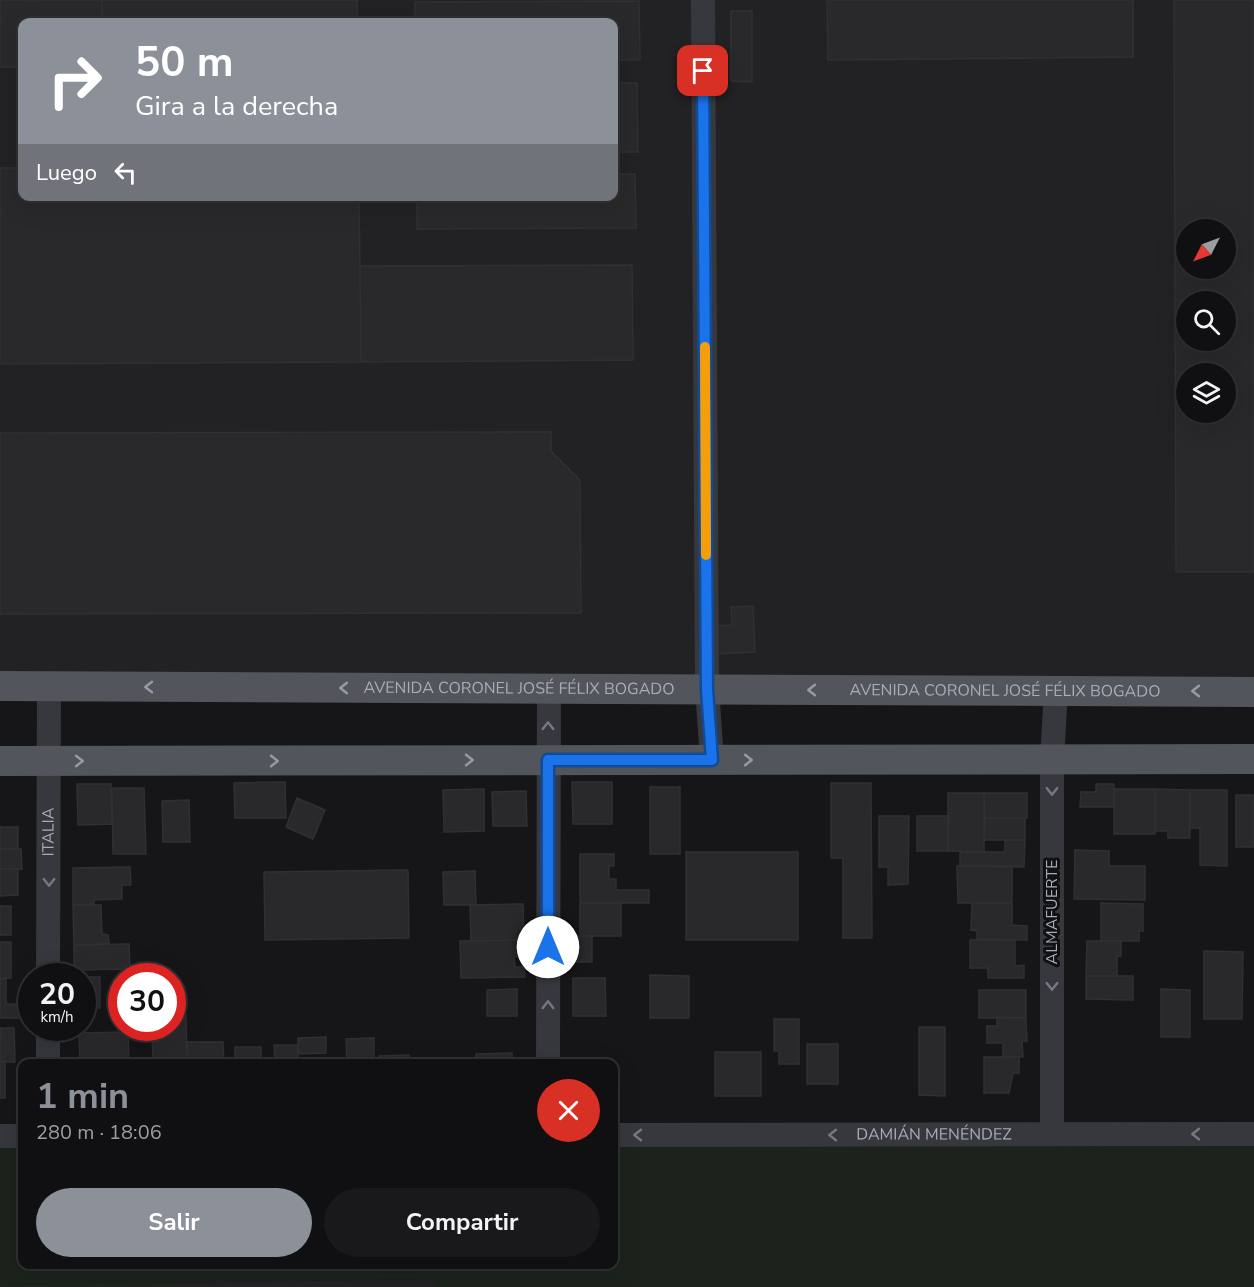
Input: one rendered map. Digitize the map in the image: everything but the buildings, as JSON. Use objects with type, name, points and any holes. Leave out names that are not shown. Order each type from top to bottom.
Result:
[{"type":"main road","name":"AVENIDA CORONEL JOSÉ FÉLIX BOGADO","points":[[0,686],[1254,692]]},
{"type":"main road","points":[[0,761],[1254,759]]},
{"type":"street","points":[[702,0],[707,689],[712,760]]},
{"type":"street","name":"ITALIA","points":[[48,963],[49,687]]},
{"type":"street","points":[[549,689],[549,1059]]},
{"type":"street","name":"ALMAFUERTE","points":[[1052,1134],[1052,759],[1056,691]]},
{"type":"street","points":[[48,1041],[48,1059]]},
{"type":"street","name":"DAMIÁN MENÉNDEZ","points":[[618,1135],[1254,1134]]},
{"type":"street","points":[[0,1136],[18,1136]]},
{"type":"shaded area","points":[[0,0],[1254,0],[1254,692],[0,686]]},
{"type":"shaded area","points":[[618,1145],[1254,1145],[1254,1287],[437,1287],[436,1279],[0,1285],[0,1148],[18,1148],[18,1269],[618,1269]]},
{"type":"shaded area","points":[[437,1279],[437,1287],[0,1287],[0,1285]]},
{"type":"slow traffic","points":[[705,347],[706,555]]},
{"type":"route","points":[[548,947],[548,760],[712,760],[707,689],[703,71]]}]
